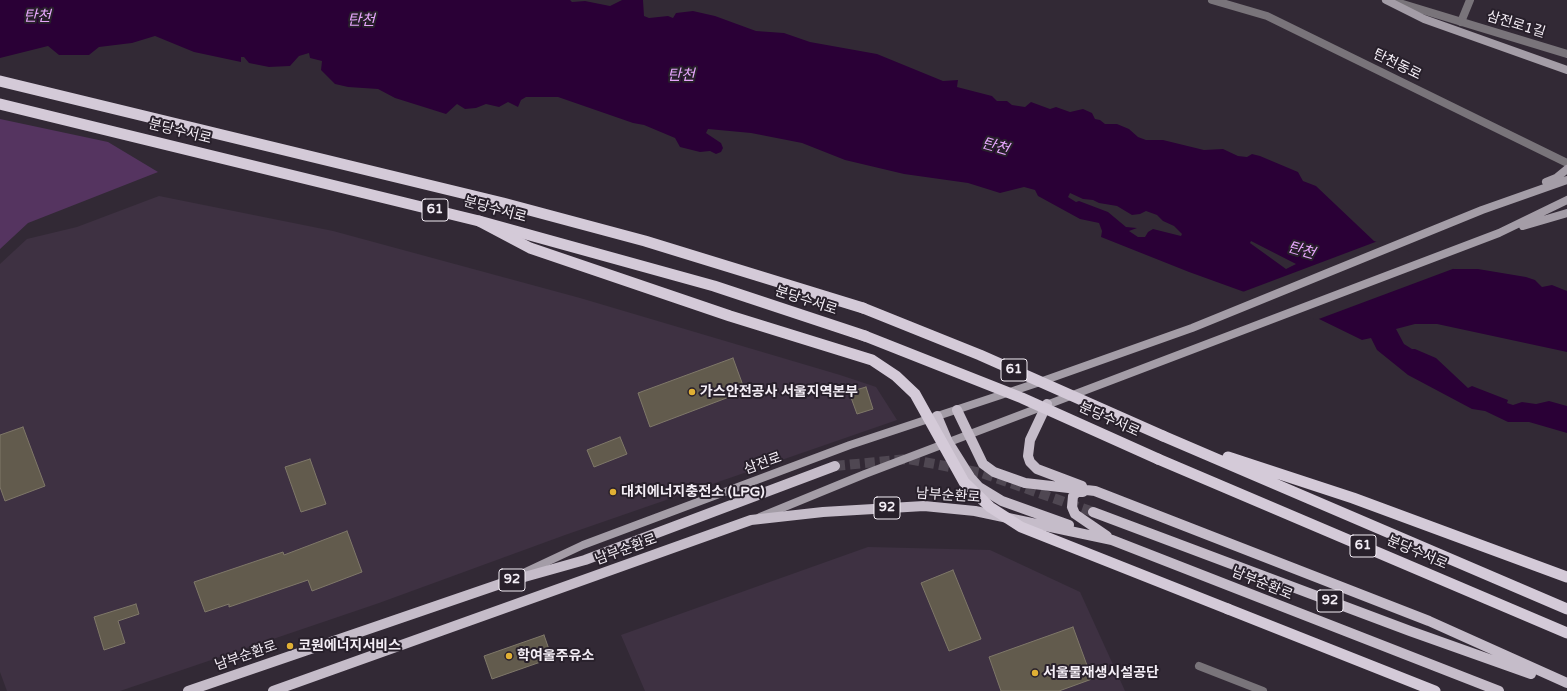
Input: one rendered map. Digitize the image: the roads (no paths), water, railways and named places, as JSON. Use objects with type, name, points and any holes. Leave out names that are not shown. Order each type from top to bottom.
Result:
[{"type":"highway","name":"분당수서로","points":[[0,81],[503,203],[645,241],[863,308],[980,355],[1163,436],[1567,609]]},
{"type":"highway","name":"분당수서로","points":[[0,104],[479,221],[700,282],[865,336],[1022,398],[1158,459],[1567,634]]},
{"type":"highway","points":[[479,221],[530,248],[730,316],[872,360],[896,376],[915,394],[964,482],[990,507],[1021,527],[1435,691]]},
{"type":"highway","points":[[1163,436],[1353,498],[1567,577]]},
{"type":"main road","points":[[1387,0],[1424,19],[1567,70]]},
{"type":"main road","points":[[1482,210],[1556,178],[1567,169]]},
{"type":"main road","points":[[1482,210],[1567,180]]},
{"type":"main road","points":[[1499,233],[1567,200]]},
{"type":"main road","name":"삼전로","points":[[503,583],[583,545],[850,445],[1037,383],[1192,328],[1482,210]]},
{"type":"main road","points":[[751,520],[968,434],[1196,349],[1499,233],[1567,213]]},
{"type":"main road","points":[[1050,403],[1030,440],[1028,456],[1030,462],[1037,469],[1429,621],[1567,685]]},
{"type":"main road","points":[[957,410],[983,464],[994,472],[1025,483],[1095,491]]},
{"type":"main road","points":[[937,416],[948,442],[970,478],[989,493],[1002,501],[1112,540]]},
{"type":"main road","name":"남부순환로","points":[[188,691],[503,583],[585,560],[835,466]]},
{"type":"main road","points":[[1095,491],[1077,492],[1073,496],[1072,507],[1075,514],[1081,519],[1112,540]]},
{"type":"main road","name":"남부순환로","points":[[274,691],[751,520],[823,512],[924,506],[975,511],[1112,540],[1499,691]]},
{"type":"main road","name":"남부순환로","points":[[1093,512],[1410,631],[1567,685]]},
{"type":"street","name":"탄천동로","points":[[1212,0],[1267,16],[1567,163]]},
{"type":"street","name":"삼전로1길","points":[[1387,0],[1567,54]]},
{"type":"street","points":[[1461,22],[1470,0]]},
{"type":"street","points":[[1199,666],[1263,691]]},
{"type":"water","name":"탄천","points":[[0,0],[570,0],[572,2],[585,1],[610,6],[622,0],[643,0],[644,16],[649,18],[668,16],[673,18],[676,13],[693,11],[715,16],[756,31],[784,33],[810,42],[877,54],[943,81],[958,80],[957,87],[992,96],[997,101],[1007,101],[1012,105],[1025,107],[1031,102],[1050,109],[1056,107],[1070,112],[1083,109],[1092,113],[1095,119],[1100,120],[1105,124],[1117,124],[1129,129],[1138,137],[1146,140],[1163,140],[1204,150],[1223,149],[1238,156],[1247,157],[1252,154],[1260,156],[1298,172],[1303,181],[1316,186],[1374,241],[1454,269],[1478,269],[1526,277],[1535,280],[1542,287],[1552,285],[1567,291],[1567,352],[1437,324],[1415,324],[1396,329],[1404,344],[1412,349],[1436,358],[1468,388],[1472,386],[1508,400],[1507,403],[1513,405],[1522,402],[1536,404],[1549,401],[1567,406],[1567,433],[1529,422],[1508,422],[1485,411],[1472,409],[1408,375],[1377,350],[1371,338],[1362,340],[1319,319],[1189,272],[1101,237],[1102,231],[1099,223],[1080,219],[1038,196],[1035,190],[1024,187],[1000,193],[968,183],[904,174],[845,160],[802,143],[751,133],[708,129],[706,133],[721,143],[723,148],[721,152],[716,154],[710,151],[700,152],[680,147],[675,138],[644,125],[633,123],[558,97],[526,97],[521,100],[518,107],[508,102],[499,107],[486,104],[476,108],[465,109],[457,104],[446,114],[395,98],[378,89],[348,87],[335,84],[321,70],[322,61],[310,58],[309,53],[299,56],[290,66],[269,67],[249,63],[244,57],[241,57],[241,62],[194,52],[155,36],[132,43],[99,47],[89,55],[59,55],[48,46],[0,58]],"holes":[[[1070,193],[1083,199],[1117,206],[1132,215],[1140,214],[1146,211],[1157,215],[1163,221],[1174,226],[1182,234],[1181,236],[1153,229],[1148,232],[1145,237],[1138,237],[1129,231],[1137,228],[1126,227],[1108,212],[1079,201],[1076,202],[1068,197]],[[1251,241],[1296,264],[1286,269],[1250,243]]]},
{"type":"tunnel","points":[[835,466],[908,459],[982,473],[1093,512]]},
{"type":"place","name":"가스안전공사 서울지역본부","points":[[692,392]]},
{"type":"place","name":"대치에너지충전소 (LPG)","points":[[613,492]]},
{"type":"place","name":"코원에너지서비스","points":[[290,646]]},
{"type":"place","name":"학여울주유소","points":[[509,656]]},
{"type":"place","name":"서울물재생시설공단","points":[[1035,673]]}]
